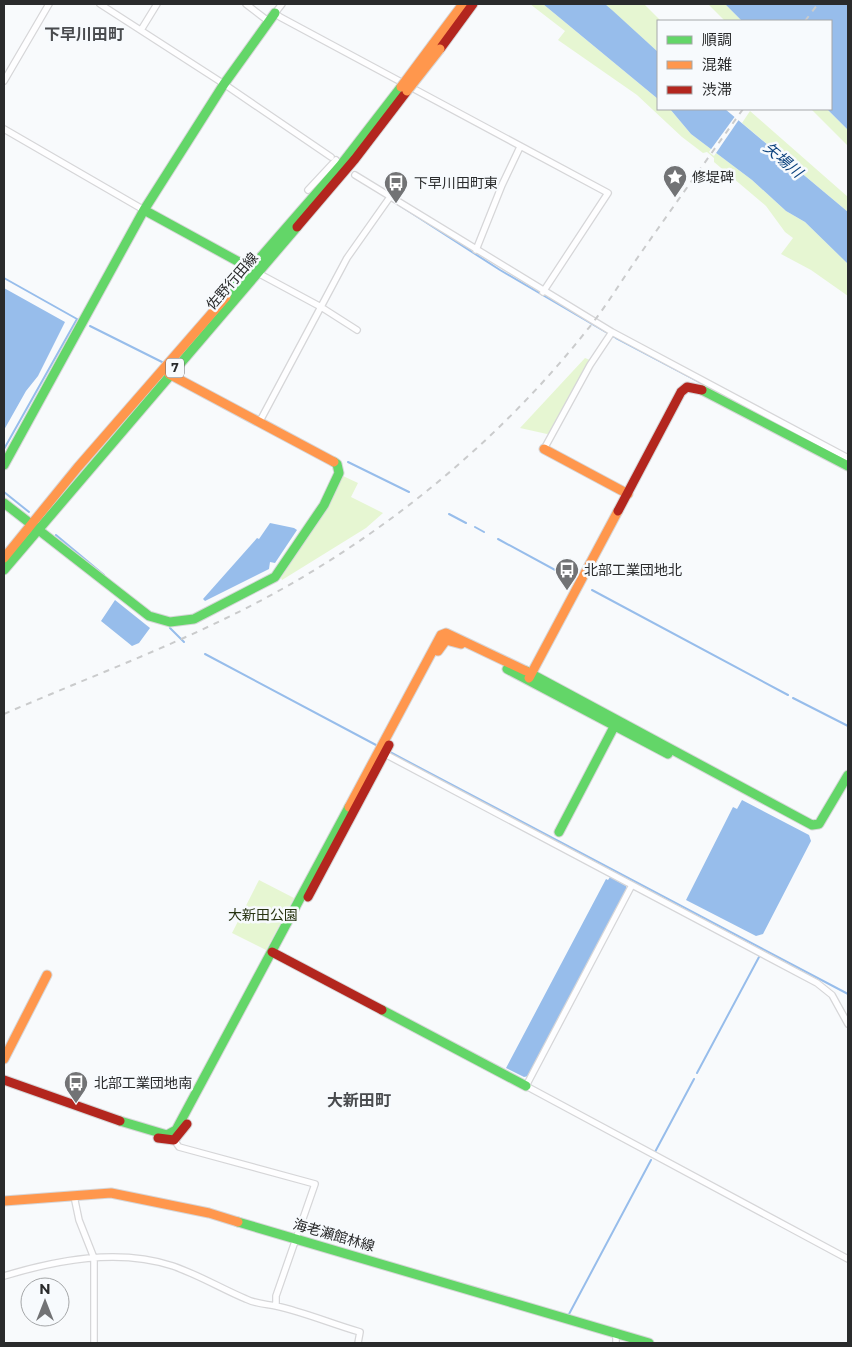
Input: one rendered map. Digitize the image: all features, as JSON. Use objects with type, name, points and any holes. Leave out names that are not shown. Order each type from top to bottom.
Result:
[{"type":"street","points":[[4,82],[49,4]]},
{"type":"street","points":[[100,4],[224,84],[308,141],[334,162],[308,190]]},
{"type":"street","points":[[141,30],[157,4]]},
{"type":"street","points":[[246,4],[268,22]]},
{"type":"street","points":[[4,465],[144,210],[224,84],[282,4]]},
{"type":"street","name":"佐野行田線","points":[[4,570],[35,527],[254,270],[355,159],[446,33],[463,4]]},
{"type":"street","name":"佐野行田線","points":[[446,33],[473,4]]},
{"type":"street","points":[[275,13],[520,148],[608,193],[543,292]]},
{"type":"street","name":"佐野行田線","points":[[4,558],[35,527],[169,374],[254,270],[334,162],[404,89]]},
{"type":"street","points":[[4,129],[144,210],[321,307],[357,330]]},
{"type":"street","points":[[476,250],[502,185],[520,148]]},
{"type":"street","points":[[355,175],[543,292],[612,332],[848,458]]},
{"type":"street","points":[[260,421],[346,258],[390,197]]},
{"type":"street","points":[[612,332],[590,364],[544,449],[628,494]]},
{"type":"street","points":[[4,503],[149,616],[165,621],[185,621],[213,611],[240,597],[278,573],[324,505],[339,473],[337,464],[260,421],[169,374]]},
{"type":"street","points":[[529,677],[681,392],[687,387],[690,375]]},
{"type":"street","points":[[687,387],[702,390],[848,466]]},
{"type":"street","points":[[4,1086],[84,1116],[164,1140],[174,1140],[183,1131],[441,635],[452,634],[529,677],[812,825],[819,824],[826,816],[848,775]]},
{"type":"street","points":[[559,832],[616,723]]},
{"type":"street","points":[[381,752],[822,986],[832,995],[848,1024]]},
{"type":"street","points":[[526,1086],[632,885]]},
{"type":"street","points":[[4,1080],[101,1116],[162,1134],[172,1133],[185,1116],[274,954]]},
{"type":"street","points":[[274,954],[526,1086],[848,1259]]},
{"type":"street","points":[[4,1059],[47,975]]},
{"type":"street","points":[[174,1140],[179,1147],[315,1184],[294,1238],[276,1296],[276,1306]]},
{"type":"street","name":"海老瀬館林線","points":[[4,1201],[27,1201],[97,1193],[126,1195],[209,1213],[649,1343]]},
{"type":"street","points":[[74,1196],[79,1220],[94,1258],[94,1343]]},
{"type":"street","points":[[4,1276],[53,1263],[94,1258],[120,1257],[166,1264],[221,1286],[247,1300],[276,1306],[360,1332],[358,1343]]},
{"type":"street","points":[[616,1333],[616,1343]]},
{"type":"green space","points":[[530,4],[543,4],[657,98],[657,110],[671,110],[691,134],[752,180],[786,211],[805,222],[848,264],[848,296],[811,270],[781,254],[793,238],[785,232],[766,206],[714,162],[714,158],[707,152],[703,153],[682,137],[637,95],[558,40],[565,31]]},
{"type":"green space","points":[[605,4],[644,4],[660,20],[657,20],[657,51]]},
{"type":"green space","points":[[708,4],[725,4],[741,20],[724,20]]},
{"type":"green space","points":[[812,110],[828,110],[848,130],[848,146]]},
{"type":"green space","points":[[750,111],[848,197],[848,212],[742,123]]},
{"type":"green space","points":[[585,358],[590,360],[550,433],[520,428]]},
{"type":"green space","points":[[343,476],[358,483],[351,497],[383,513],[366,528],[282,580],[281,578],[329,504]]},
{"type":"green space","name":"大新田公園","points":[[259,880],[294,898],[266,950],[232,933]]},
{"type":"water","points":[[543,4],[605,4],[657,51],[657,98]]},
{"type":"water","points":[[725,4],[848,4],[848,130],[828,110],[832,110],[832,20],[741,20]]},
{"type":"water","name":"矢場川","points":[[671,110],[726,110],[848,212],[848,264],[805,222],[786,211],[752,180],[691,134]]},
{"type":"water","points":[[4,288],[65,322],[38,376],[26,391],[4,430]]},
{"type":"water","points":[[270,523],[297,530],[275,563],[270,562],[269,569],[205,601],[203,599],[257,538],[259,539]]},
{"type":"water","points":[[115,600],[150,628],[139,643],[132,646],[101,621]]},
{"type":"water","points":[[742,800],[809,835],[811,841],[763,934],[756,936],[686,900],[733,807],[737,809]]},
{"type":"water","points":[[610,877],[626,886],[627,890],[529,1076],[524,1077],[506,1068],[606,879],[608,880]]},
{"type":"pier","points":[[736,115],[740,118],[714,156],[709,152]]},
{"type":"waterway","points":[[399,205],[500,270],[616,338],[800,435]]},
{"type":"waterway","points":[[4,278],[77,319],[4,449]]},
{"type":"waterway","points":[[90,326],[164,363]]},
{"type":"waterway","points":[[348,462],[409,492]]},
{"type":"waterway","points":[[4,492],[29,512]]},
{"type":"waterway","points":[[449,514],[466,523]]},
{"type":"waterway","points":[[475,527],[484,532]]},
{"type":"waterway","points":[[56,535],[104,575]]},
{"type":"waterway","points":[[498,539],[568,577]]},
{"type":"waterway","points":[[592,590],[788,695]]},
{"type":"waterway","points":[[170,628],[184,642]]},
{"type":"waterway","points":[[205,654],[376,745]]},
{"type":"waterway","points":[[793,698],[848,726]]},
{"type":"waterway","points":[[388,751],[848,994]]},
{"type":"waterway","points":[[697,1073],[759,957]]},
{"type":"waterway","points":[[655,1152],[694,1079]]},
{"type":"waterway","points":[[568,1316],[651,1160]]},
{"type":"railway","points":[[806,20],[818,4]]},
{"type":"railway","points":[[4,714],[179,640],[248,607],[325,563],[367,536],[408,506],[485,441],[555,368],[601,312],[742,110]]},
{"type":"traffic: fast","points":[[4,465],[144,210],[224,84],[275,13]]},
{"type":"traffic: fast","points":[[226,297],[340,166],[401,87]]},
{"type":"traffic: fast","points":[[144,210],[250,268]]},
{"type":"traffic: fast","points":[[4,570],[297,227]]},
{"type":"traffic: fast","points":[[702,390],[848,466]]},
{"type":"traffic: fast","points":[[4,503],[149,616],[170,622],[194,619],[275,577],[324,505],[339,473],[337,464],[334,462]]},
{"type":"traffic: fast","points":[[507,669],[668,754]]},
{"type":"traffic: fast","points":[[526,671],[812,825],[819,824],[848,775]]},
{"type":"traffic: fast","points":[[559,832],[616,723]]},
{"type":"traffic: fast","points":[[120,1121],[167,1135],[176,1130],[349,807]]},
{"type":"traffic: fast","points":[[382,1010],[526,1086]]},
{"type":"traffic: fast","points":[[238,1222],[649,1343]]},
{"type":"traffic: slow","points":[[433,44],[463,4]]},
{"type":"traffic: slow","points":[[401,87],[433,44]]},
{"type":"traffic: slow","points":[[407,91],[440,49]]},
{"type":"traffic: slow","points":[[4,558],[78,467],[226,297]]},
{"type":"traffic: slow","points":[[169,374],[334,462]]},
{"type":"traffic: slow","points":[[544,449],[628,494]]},
{"type":"traffic: slow","points":[[529,678],[618,511]]},
{"type":"traffic: slow","points":[[349,807],[441,635],[446,633],[526,671]]},
{"type":"traffic: slow","points":[[438,651],[446,640],[461,644]]},
{"type":"traffic: slow","points":[[4,1059],[47,975]]},
{"type":"traffic: slow","points":[[4,1201],[111,1193],[209,1213],[238,1222]]},
{"type":"traffic: jam","points":[[440,49],[473,4]]},
{"type":"traffic: jam","points":[[297,227],[355,159],[407,91]]},
{"type":"traffic: jam","points":[[618,511],[681,392],[687,387],[702,390]]},
{"type":"traffic: jam","points":[[308,897],[389,745]]},
{"type":"traffic: jam","points":[[272,952],[382,1010]]},
{"type":"traffic: jam","points":[[4,1080],[120,1121]]},
{"type":"traffic: jam","points":[[158,1138],[174,1140],[187,1124]]},
{"type":"place","name":"修堤碑","points":[[675,198]]},
{"type":"place","name":"下早川田町東","points":[[396,204]]},
{"type":"place","name":"北部工業団地北","points":[[567,591]]},
{"type":"place","name":"北部工業団地南","points":[[76,1104]]},
{"type":"district","name":"下早川田町","points":[[84,34]]},
{"type":"district","name":"大新田町","points":[[359,1100]]}]
